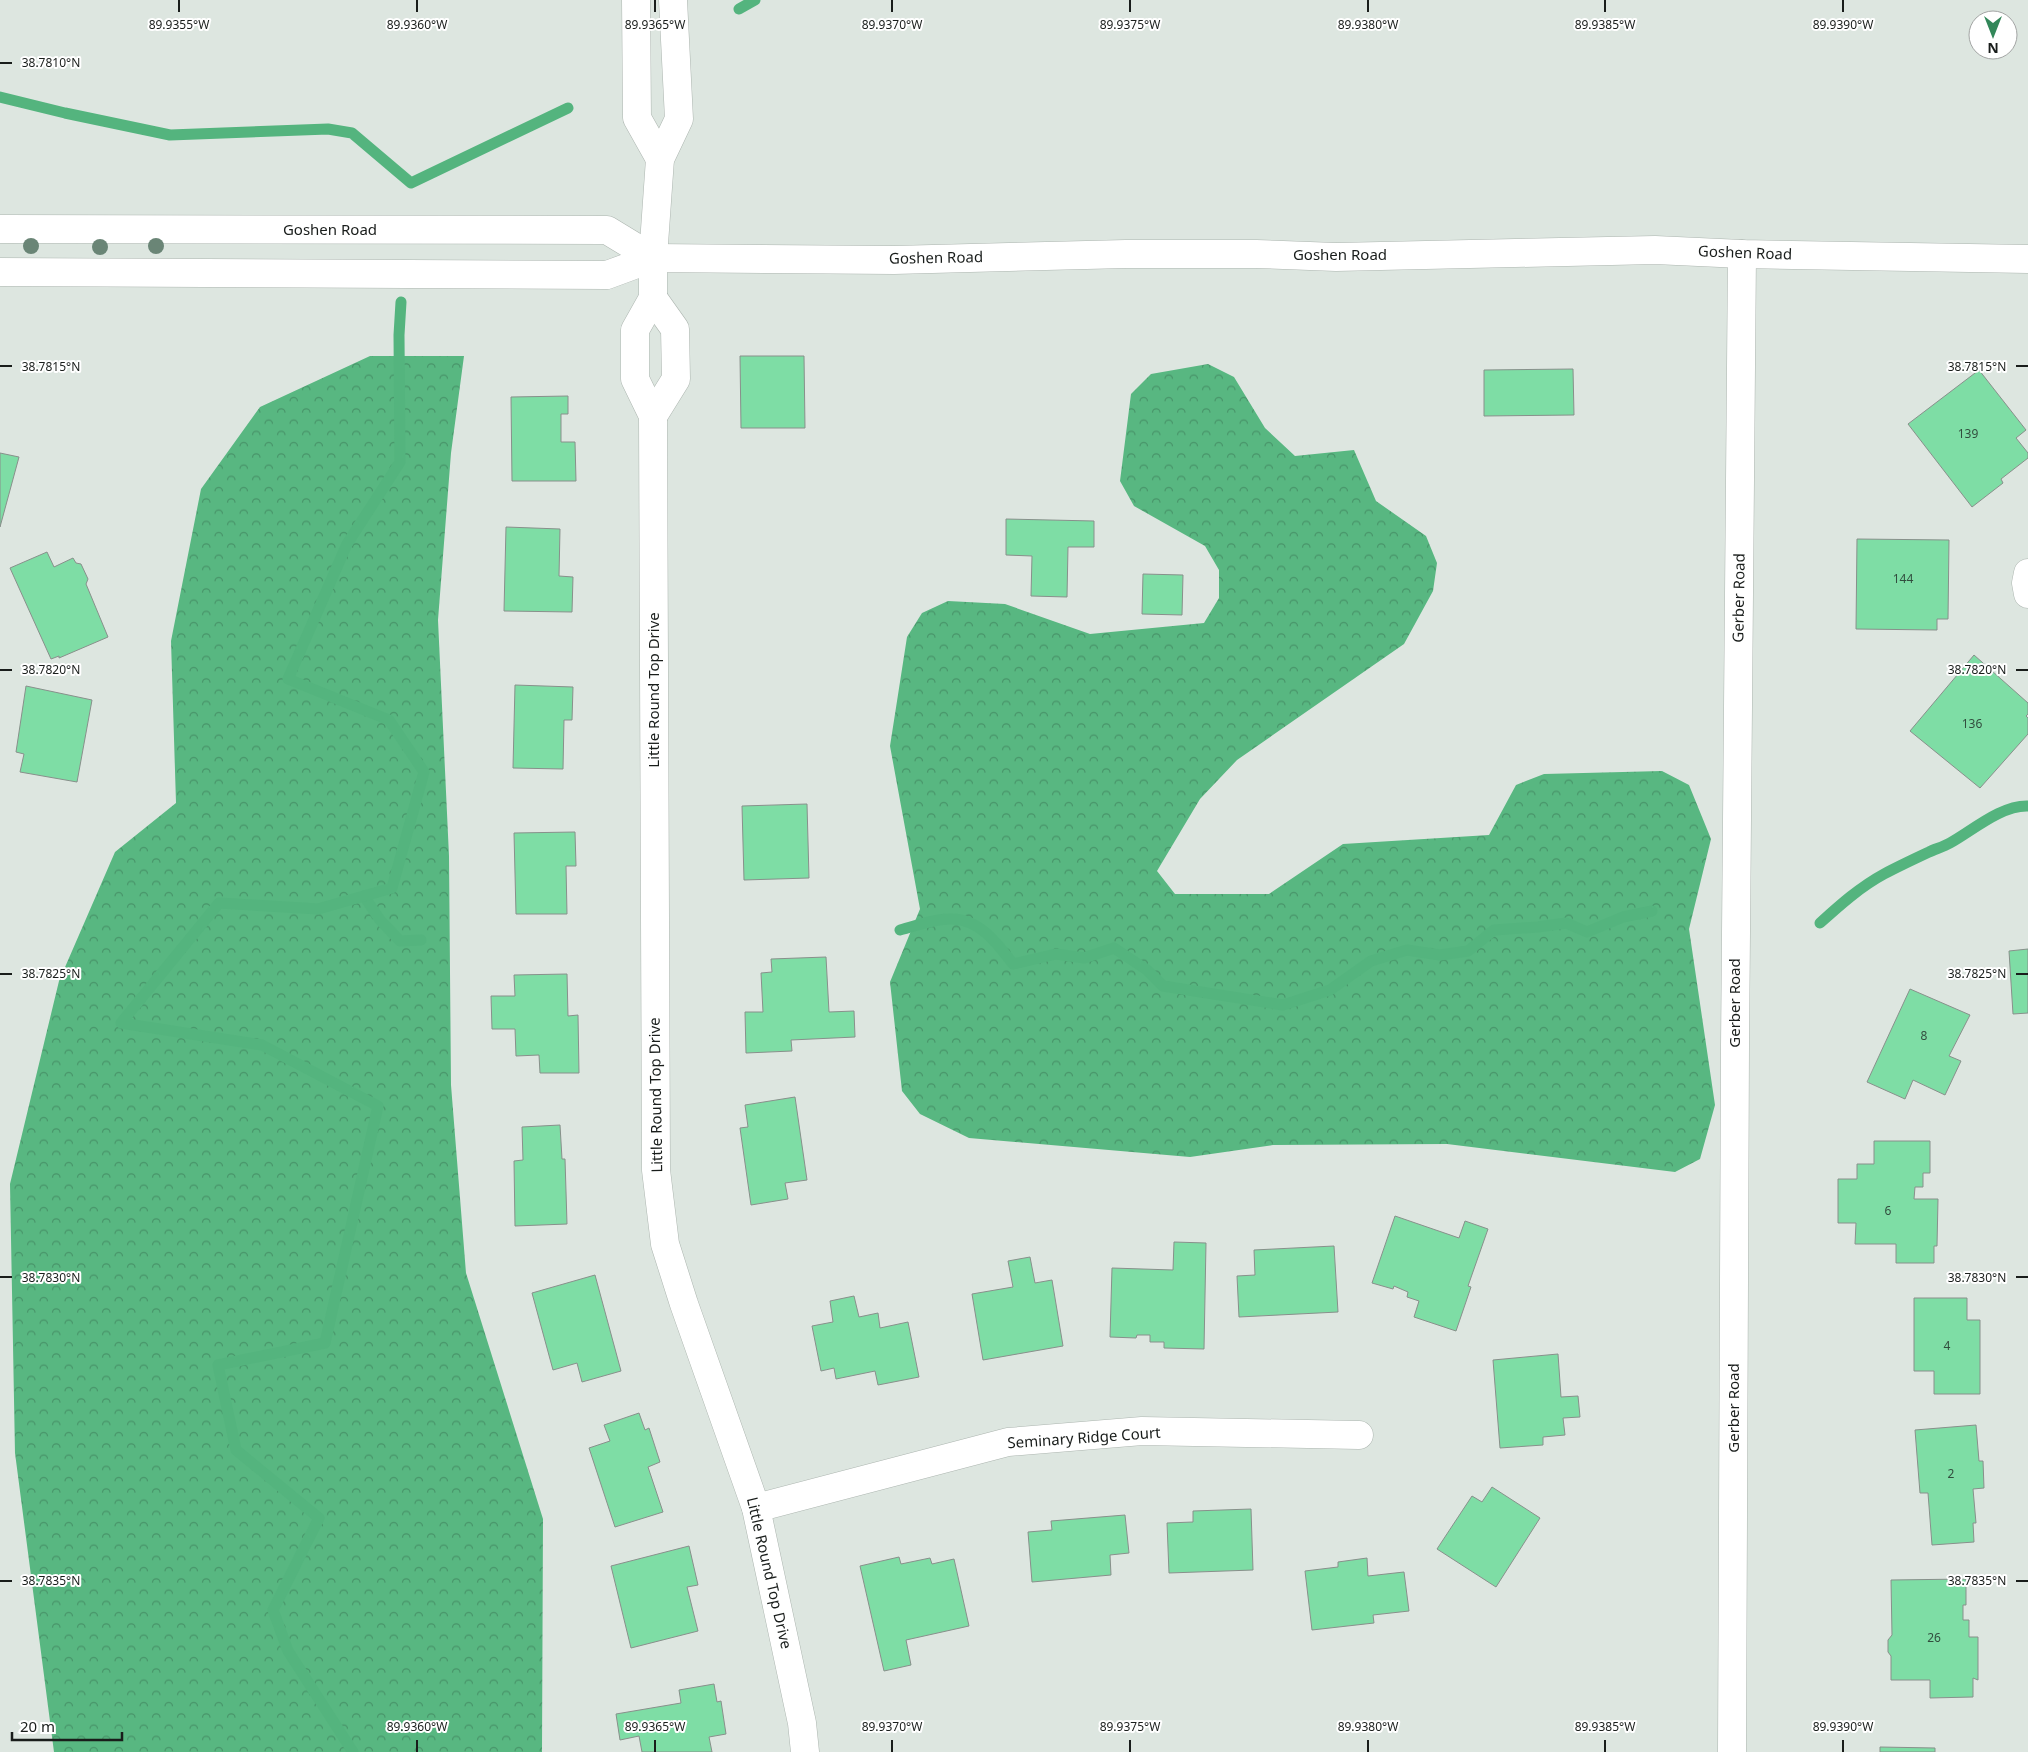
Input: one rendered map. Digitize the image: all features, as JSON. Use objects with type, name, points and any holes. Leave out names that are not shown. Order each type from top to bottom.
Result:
[{"type":"street","points":[[636,0],[637,118],[660,159]]},
{"type":"street","points":[[660,159],[679,119],[673,0]]},
{"type":"street","name":"Little Round Top Drive","points":[[660,159],[653,258],[653,298],[635,330],[635,379],[653,416],[656,1170],[665,1244],[684,1304],[756,1508],[802,1724],[805,1752]]},
{"type":"street","name":"Goshen Road","points":[[0,229],[607,230],[653,258]]},
{"type":"street","name":"Goshen Road","points":[[0,272],[607,275],[653,258],[894,260],[1126,254],[1256,254],[1336,257],[1655,250],[1742,254],[2028,258]]},
{"type":"street","name":"Gerber Road","points":[[1732,1752],[1735,1026],[1742,254]]},
{"type":"street","points":[[653,298],[675,329],[676,379],[653,416]]},
{"type":"street","points":[[2028,573],[2026,583],[2028,594]]},
{"type":"street","name":"Seminary Ridge Court","points":[[756,1508],[1008,1442],[1142,1431],[1360,1435]]},
{"type":"green space","points":[[370,356],[464,356],[451,453],[438,620],[449,856],[451,1085],[466,1273],[543,1519],[542,1752],[54,1752],[15,1453],[10,1184],[59,981],[115,852],[176,803],[171,641],[201,489],[260,407]]},
{"type":"green space","points":[[1208,364],[1234,377],[1265,428],[1295,456],[1354,450],[1376,501],[1426,536],[1437,563],[1433,591],[1404,644],[1237,760],[1200,799],[1157,871],[1175,894],[1269,894],[1343,844],[1489,835],[1516,785],[1544,774],[1662,771],[1689,785],[1711,839],[1689,929],[1715,1105],[1700,1159],[1675,1172],[1447,1144],[1273,1145],[1190,1157],[969,1138],[920,1114],[902,1091],[890,982],[920,909],[890,746],[907,637],[922,613],[948,601],[1005,604],[1090,634],[1204,623],[1219,598],[1219,570],[1205,546],[1134,506],[1120,481],[1131,394],[1151,374]]},
{"type":"building","points":[[740,356],[804,356],[805,428],[741,428]]},
{"type":"building","points":[[1573,369],[1574,415],[1484,416],[1484,370]]},
{"type":"building","points":[[1979,370],[2026,430],[2016,438],[2028,453],[2028,458],[2001,479],[2003,483],[1972,507],[1908,424]]},
{"type":"building","points":[[568,396],[568,414],[561,414],[561,442],[575,442],[576,481],[512,481],[511,397]]},
{"type":"building","points":[[0,453],[19,457],[0,527]]},
{"type":"building","points":[[1006,519],[1094,521],[1094,547],[1068,547],[1067,597],[1031,596],[1032,556],[1006,555]]},
{"type":"building","points":[[506,527],[560,529],[559,576],[573,577],[572,612],[504,611]]},
{"type":"building","points":[[1857,539],[1949,540],[1948,619],[1937,619],[1937,630],[1856,629]]},
{"type":"building","points":[[47,552],[54,567],[73,558],[76,563],[81,564],[88,579],[86,584],[108,637],[59,658],[59,656],[51,659],[10,568]]},
{"type":"building","points":[[1143,574],[1183,575],[1182,615],[1142,614]]},
{"type":"building","points":[[1974,655],[2028,703],[2028,714],[2026,716],[2028,718],[2028,734],[1980,788],[1910,731]]},
{"type":"building","points":[[515,685],[573,687],[572,720],[564,720],[563,769],[513,768]]},
{"type":"building","points":[[26,686],[92,700],[77,782],[20,772],[24,754],[16,752]]},
{"type":"building","points":[[807,804],[809,878],[744,880],[742,806]]},
{"type":"building","points":[[575,832],[576,866],[566,866],[567,914],[516,914],[514,833]]},
{"type":"building","points":[[2028,949],[2028,1013],[2013,1014],[2009,951]]},
{"type":"building","points":[[826,957],[829,1012],[854,1011],[855,1037],[791,1040],[792,1051],[746,1053],[745,1012],[763,1012],[761,973],[772,972],[771,959]]},
{"type":"building","points":[[567,974],[568,1016],[578,1015],[579,1073],[540,1073],[539,1055],[516,1056],[515,1029],[492,1029],[491,996],[515,996],[514,975]]},
{"type":"building","points":[[1910,989],[1970,1015],[1949,1056],[1961,1061],[1945,1095],[1913,1080],[1905,1099],[1867,1082]]},
{"type":"building","points":[[795,1097],[807,1180],[785,1183],[788,1199],[751,1205],[740,1128],[748,1127],[745,1105]]},
{"type":"building","points":[[560,1125],[562,1159],[565,1159],[567,1224],[515,1226],[514,1161],[523,1160],[522,1127]]},
{"type":"building","points":[[1874,1141],[1930,1141],[1930,1173],[1923,1173],[1923,1187],[1915,1187],[1914,1199],[1938,1199],[1937,1246],[1934,1246],[1934,1263],[1896,1263],[1896,1244],[1855,1244],[1856,1223],[1838,1223],[1838,1179],[1857,1179],[1857,1164],[1874,1164]]},
{"type":"building","points":[[1395,1216],[1459,1238],[1465,1221],[1488,1229],[1468,1286],[1471,1287],[1456,1331],[1414,1317],[1419,1301],[1407,1297],[1408,1292],[1394,1286],[1393,1289],[1372,1283]]},
{"type":"building","points":[[1174,1242],[1206,1243],[1204,1349],[1164,1348],[1164,1342],[1150,1342],[1150,1335],[1137,1335],[1136,1338],[1110,1337],[1112,1268],[1173,1270]]},
{"type":"building","points":[[1334,1246],[1338,1312],[1239,1317],[1237,1276],[1255,1275],[1254,1250]]},
{"type":"building","points":[[1030,1257],[1035,1283],[1052,1280],[1063,1346],[983,1360],[972,1294],[1013,1287],[1008,1261]]},
{"type":"building","points":[[595,1275],[621,1371],[582,1382],[577,1363],[553,1370],[532,1293]]},
{"type":"building","points":[[854,1296],[859,1317],[878,1313],[880,1328],[908,1322],[919,1377],[878,1385],[875,1371],[836,1379],[834,1368],[821,1371],[812,1326],[833,1322],[830,1301]]},
{"type":"building","points":[[1914,1298],[1967,1298],[1967,1320],[1980,1320],[1980,1394],[1934,1394],[1934,1371],[1914,1371]]},
{"type":"building","points":[[1558,1354],[1561,1397],[1578,1396],[1580,1417],[1563,1418],[1565,1435],[1543,1437],[1543,1445],[1500,1448],[1493,1360]]},
{"type":"building","points":[[639,1413],[645,1430],[649,1428],[660,1462],[648,1467],[663,1512],[615,1527],[589,1448],[610,1441],[604,1425]]},
{"type":"building","points":[[1976,1425],[1979,1461],[1983,1461],[1984,1488],[1973,1489],[1976,1523],[1973,1523],[1974,1542],[1932,1545],[1928,1493],[1920,1493],[1915,1430]]},
{"type":"building","points":[[1492,1487],[1540,1518],[1496,1587],[1437,1549],[1472,1496],[1482,1502]]},
{"type":"building","points":[[1251,1509],[1253,1570],[1169,1573],[1167,1523],[1193,1522],[1193,1511]]},
{"type":"building","points":[[1125,1515],[1129,1553],[1110,1555],[1111,1575],[1032,1582],[1028,1532],[1052,1530],[1051,1521]]},
{"type":"building","points":[[689,1546],[698,1585],[687,1587],[698,1631],[631,1648],[611,1566]]},
{"type":"building","points":[[899,1557],[901,1564],[930,1558],[932,1564],[954,1559],[969,1626],[906,1640],[911,1665],[884,1671],[860,1566]]},
{"type":"building","points":[[1367,1558],[1368,1576],[1404,1572],[1409,1611],[1373,1615],[1374,1623],[1312,1630],[1305,1571],[1338,1567],[1338,1562]]},
{"type":"building","points":[[1966,1579],[1966,1605],[1963,1605],[1963,1620],[1969,1620],[1969,1637],[1978,1637],[1978,1680],[1973,1678],[1973,1697],[1930,1698],[1930,1680],[1891,1680],[1891,1656],[1888,1652],[1888,1640],[1892,1635],[1891,1580]]},
{"type":"building","points":[[714,1684],[717,1702],[721,1701],[726,1734],[709,1737],[712,1752],[642,1752],[639,1736],[620,1740],[616,1714],[681,1703],[679,1690]]},
{"type":"building","points":[[1880,1747],[1935,1748],[1935,1752],[1880,1752]]},
{"type":"waterway","points":[[739,9],[755,0]]},
{"type":"waterway","points":[[0,97],[170,135],[328,129],[352,133],[411,183],[568,108]]},
{"type":"waterway","points":[[353,1752],[288,1651],[273,1610],[319,1518],[236,1450],[218,1365],[325,1343],[378,1106],[262,1045],[121,1023],[219,903],[318,909],[392,888],[424,772],[389,720],[288,679],[347,544],[400,462],[399,335],[401,302]]},
{"type":"waterway","points":[[1820,923],[1858,890],[1875,879],[1959,838],[1997,814],[2018,807],[2028,806]]},
{"type":"waterway","points":[[364,896],[380,920],[400,941],[421,940]]},
{"type":"waterway","points":[[900,930],[943,919],[969,922],[994,940],[1013,964],[1056,954],[1084,958],[1114,948],[1147,970],[1163,986],[1283,1005],[1330,990],[1371,961],[1407,950],[1440,955],[1468,951],[1494,930],[1566,923],[1587,932],[1623,917],[1652,911]]}]
